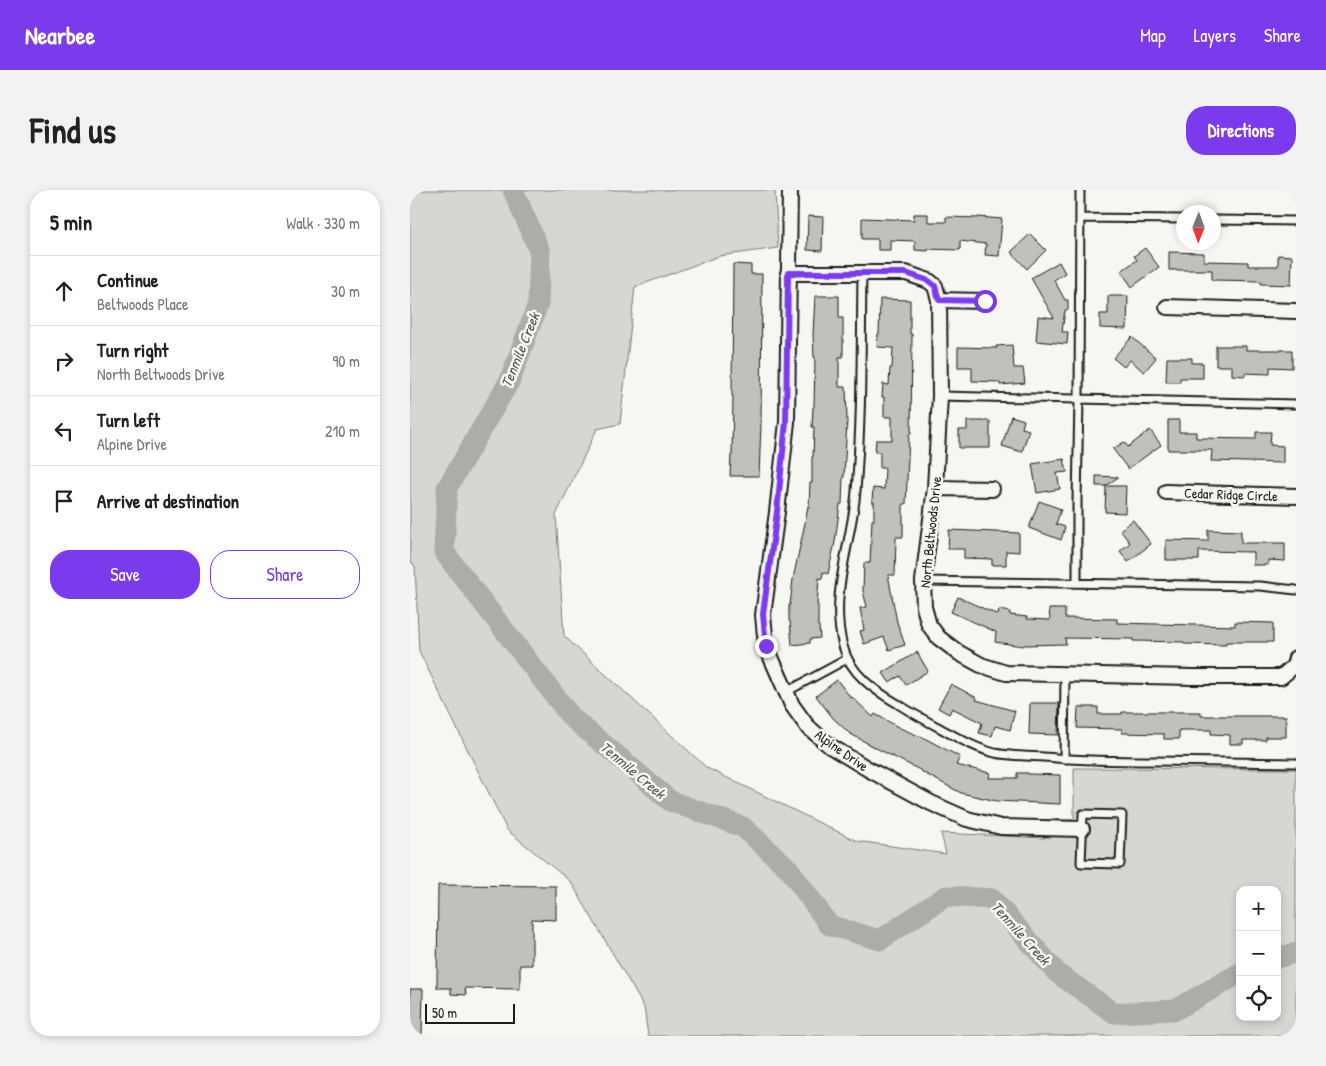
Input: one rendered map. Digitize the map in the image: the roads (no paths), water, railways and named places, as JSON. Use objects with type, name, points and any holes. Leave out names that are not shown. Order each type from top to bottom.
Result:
[{"type":"street","name":"Alpine Drive","points":[[790,190],[786,422],[777,512],[763,614],[766,646],[786,692],[807,726],[830,746],[931,803],[966,819],[1001,827],[1082,829]]},
{"type":"street","points":[[788,273],[906,273],[929,281],[935,286],[939,300],[985,301]]},
{"type":"street","name":"North Beltwoods Drive","points":[[939,300],[940,396],[935,488],[923,581],[924,607],[929,625],[939,638],[981,665],[1006,673],[1280,677],[1294,666],[1296,658]]},
{"type":"street","points":[[1167,308],[1296,311]]},
{"type":"street","points":[[935,488],[992,489]]},
{"type":"street","name":"Cedar Ridge Circle","points":[[1166,492],[1296,496]]},
{"type":"lane","points":[[1077,583],[1080,190]]},
{"type":"lane","points":[[1080,218],[1176,219]]},
{"type":"lane","points":[[1221,220],[1296,221]]},
{"type":"lane","points":[[862,273],[859,453],[856,495],[850,536],[840,578],[838,601],[841,637],[847,659],[857,674],[874,689],[903,708],[978,747],[996,753],[1075,760],[1296,763]]},
{"type":"lane","points":[[940,396],[1296,404]]},
{"type":"lane","points":[[923,581],[1260,586],[1296,590]]},
{"type":"lane","points":[[786,692],[847,659]]},
{"type":"lane","points":[[1064,759],[1065,675]]},
{"type":"lane","points":[[1083,814],[1122,815],[1120,864],[1081,863],[1082,829],[1083,814]]},
{"type":"waterway","name":"Tenmile Creek","points":[[513,190],[540,252],[538,304],[510,380],[447,488],[444,552],[572,718],[670,801],[743,827],[789,869],[829,925],[880,940],[946,896],[992,899],[1057,973],[1114,1013],[1175,1010],[1236,975]]},
{"type":"waterway","name":"Tenmile Creek","points":[[1281,957],[1296,953]]}]
